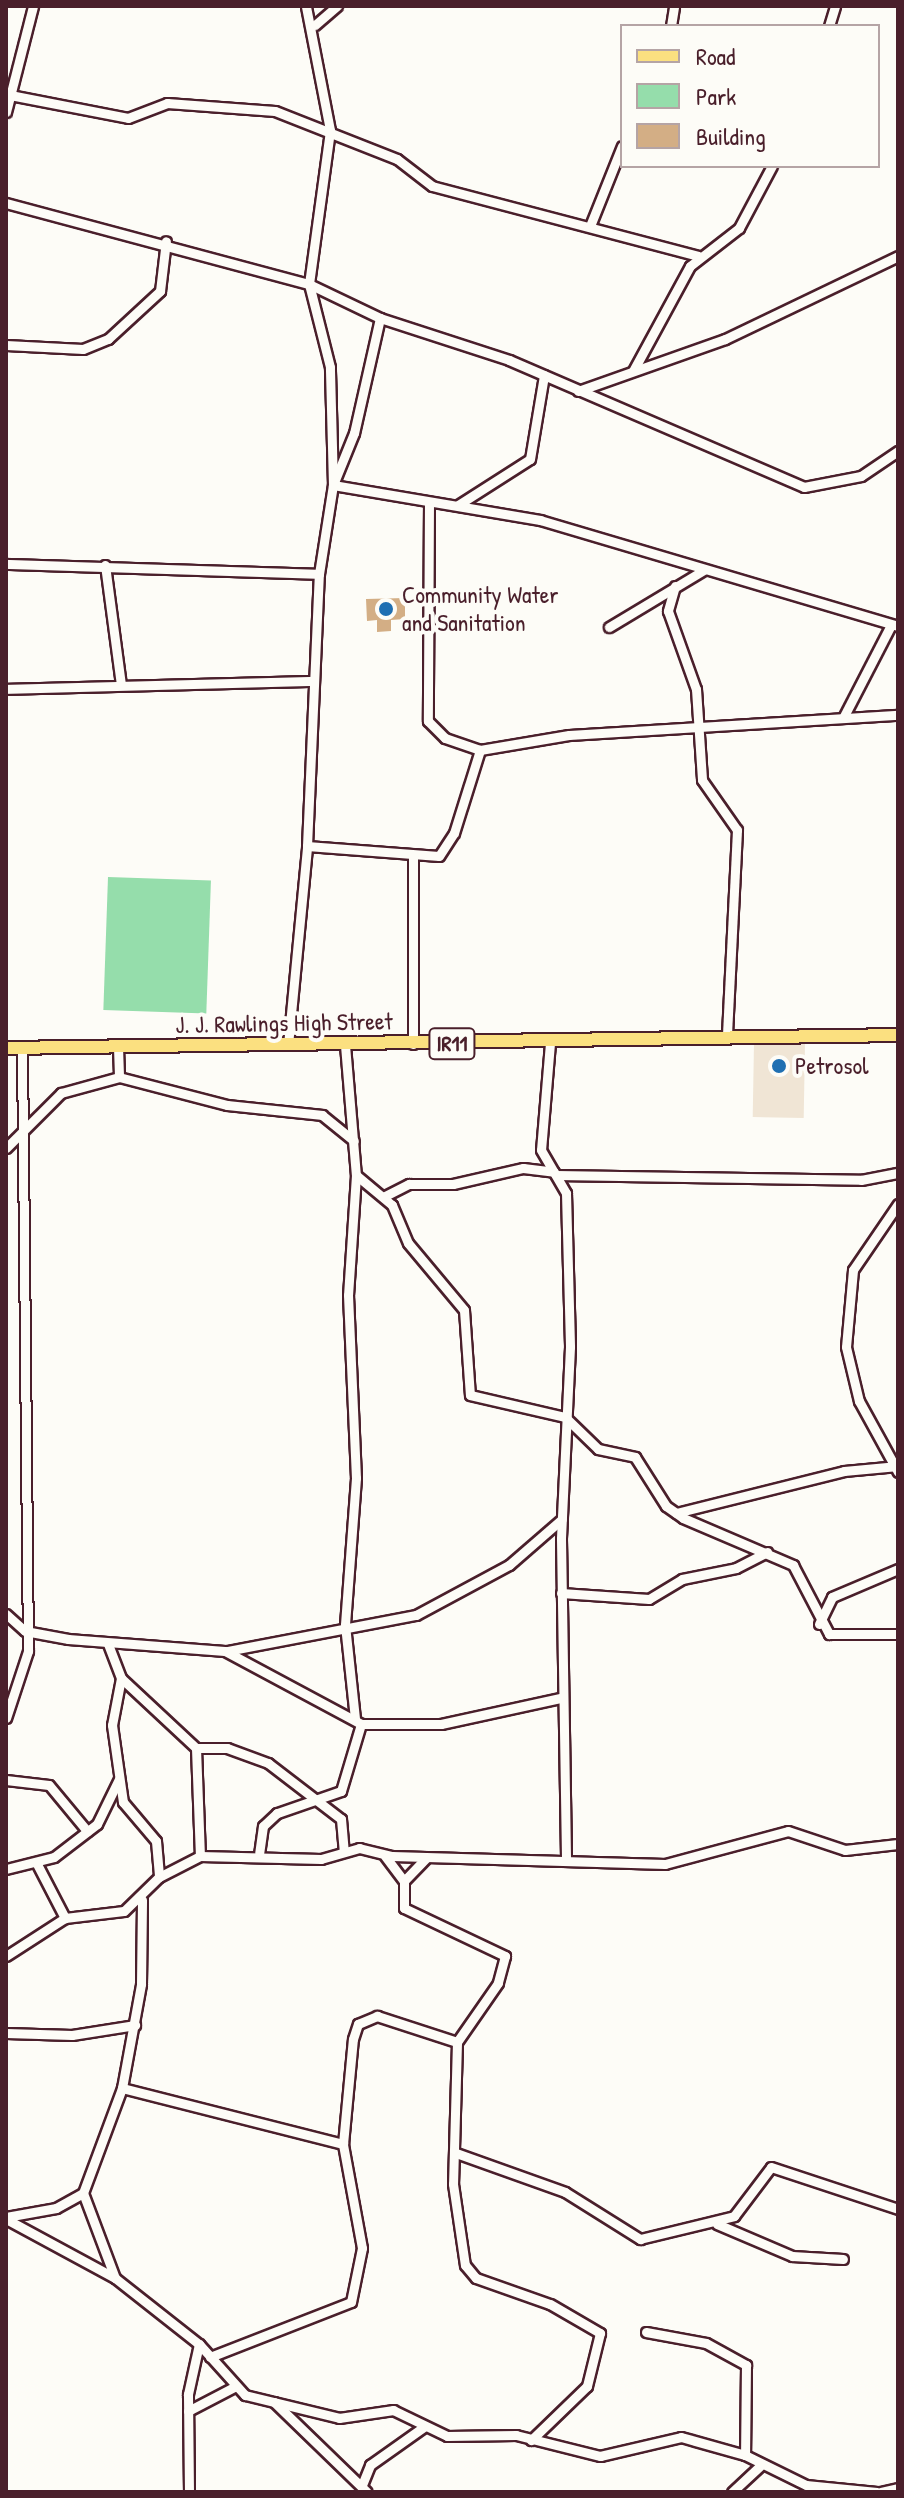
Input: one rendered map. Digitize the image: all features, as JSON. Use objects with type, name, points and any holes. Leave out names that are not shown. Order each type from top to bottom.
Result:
[{"type":"main road","name":"J. J. Rawlings High Street","points":[[6,1048],[550,1043],[898,1035]]},
{"type":"street","points":[[6,112],[33,6]]},
{"type":"street","points":[[288,1045],[307,846],[319,574],[333,485],[330,367],[309,284],[330,130],[315,25],[306,6]]},
{"type":"street","points":[[315,25],[337,6]]},
{"type":"street","points":[[10,95],[128,118],[167,103],[275,111],[330,130],[397,159],[432,186],[698,256]]},
{"type":"street","points":[[590,226],[620,151]]},
{"type":"street","points":[[632,372],[698,256],[739,228],[771,168]]},
{"type":"street","points":[[6,203],[166,241],[309,284],[380,318],[544,375],[804,487],[861,476],[898,451]]},
{"type":"street","points":[[6,345],[83,349],[108,339],[160,291],[166,241]]},
{"type":"street","points":[[578,391],[725,339],[898,256]]},
{"type":"street","points":[[333,485],[354,433],[380,318]]},
{"type":"street","points":[[458,505],[530,459],[544,375]]},
{"type":"street","points":[[333,485],[540,520],[895,625],[844,716]]},
{"type":"street","points":[[429,502],[428,721],[445,738],[480,750],[569,735],[695,732],[844,716],[898,715]]},
{"type":"street","points":[[6,564],[319,574]]},
{"type":"street","points":[[105,565],[121,685]]},
{"type":"street","points":[[609,627],[628,621],[650,598],[704,570]]},
{"type":"street","points":[[668,611],[675,586]]},
{"type":"street","points":[[650,598],[668,611],[696,689],[695,732],[709,798],[737,830],[727,1037]]},
{"type":"street","points":[[6,689],[314,681]]},
{"type":"street","points":[[307,846],[439,856],[454,833],[480,750]]},
{"type":"street","points":[[413,855],[413,1044]]},
{"type":"street","points":[[550,1043],[541,1137],[568,1211],[560,1698],[566,1859]]},
{"type":"street","points":[[259,1853],[263,1826],[341,1791],[358,1722],[345,1625],[356,1478],[348,1295],[356,1175],[345,1045]]},
{"type":"street","points":[[118,1047],[119,1077]]},
{"type":"street","points":[[6,1718],[28,1651],[25,1631],[22,1048]]},
{"type":"street","points":[[6,1148],[21,1127],[61,1093],[119,1077],[227,1105],[322,1115],[354,1141]]},
{"type":"street","points":[[385,1196],[409,1184],[453,1184],[523,1168],[555,1173],[861,1180],[898,1173]]},
{"type":"street","points":[[356,1175],[385,1196],[425,1268],[464,1310],[470,1395],[565,1417],[594,1447],[640,1460],[676,1513],[726,1540],[767,1552],[793,1565],[819,1624],[840,1636],[898,1634]]},
{"type":"street","points":[[676,1513],[844,1471],[897,1468],[851,1380],[846,1317],[853,1270],[898,1204]]},
{"type":"street","points":[[6,1614],[25,1631],[108,1644],[225,1651],[345,1625],[416,1615],[509,1565],[562,1519]]},
{"type":"street","points":[[561,1593],[645,1600],[767,1552]]},
{"type":"street","points":[[819,1624],[826,1604],[850,1586],[898,1569]]},
{"type":"street","points":[[808,1600],[826,1604]]},
{"type":"street","points":[[108,1644],[121,1678],[196,1748],[241,1751],[341,1819],[344,1852]]},
{"type":"street","points":[[225,1651],[358,1722],[441,1724],[560,1698]]},
{"type":"street","points":[[121,1678],[112,1704],[123,1802],[156,1841],[159,1877]]},
{"type":"street","points":[[196,1748],[200,1856]]},
{"type":"street","points":[[6,1869],[37,1864],[99,1823],[119,1779]]},
{"type":"street","points":[[6,1780],[49,1785],[87,1831]]},
{"type":"street","points":[[6,1956],[65,1918],[124,1911],[142,1900],[159,1877],[200,1856],[259,1853],[296,1860],[344,1852],[426,1858],[566,1859],[665,1864],[788,1831],[845,1850],[898,1844]]},
{"type":"street","points":[[382,1854],[404,1881],[404,1908],[505,1956],[498,1983],[457,2042],[456,2240],[465,2265],[476,2278],[550,2304],[600,2333],[587,2386],[531,2440]]},
{"type":"street","points":[[404,1881],[426,1858]]},
{"type":"street","points":[[37,1864],[65,1918]]},
{"type":"street","points":[[6,2218],[56,2208],[83,2193],[122,2088],[135,2025],[142,1900]]},
{"type":"street","points":[[124,1911],[141,1929]]},
{"type":"street","points":[[210,2357],[351,2302],[362,2248],[343,2144],[358,2024],[377,2016],[457,2042]]},
{"type":"street","points":[[6,2033],[72,2035],[135,2025]]},
{"type":"street","points":[[122,2088],[343,2144]]},
{"type":"street","points":[[456,2153],[565,2192],[640,2239],[717,2224],[734,2216],[771,2167],[898,2209]]},
{"type":"street","points":[[83,2193],[115,2278]]},
{"type":"street","points":[[6,2218],[115,2278],[199,2344],[234,2387],[274,2402],[301,2406],[339,2418],[393,2410],[447,2436],[531,2440],[621,2456],[681,2437],[745,2455],[760,2466],[809,2489],[879,2492],[898,2488]]},
{"type":"street","points":[[717,2224],[792,2256],[843,2259]]},
{"type":"street","points":[[646,2332],[706,2343],[746,2365],[745,2455]]},
{"type":"street","points":[[189,2492],[188,2411],[199,2344]]},
{"type":"street","points":[[188,2411],[234,2387]]},
{"type":"street","points":[[274,2402],[292,2424],[365,2489],[370,2465],[425,2426]]},
{"type":"street","points":[[292,2424],[301,2406]]},
{"type":"street","points":[[732,2492],[760,2466]]},
{"type":"shaded area","points":[[754,1043],[805,1044],[804,1118],[753,1117]]},
{"type":"green space","points":[[108,877],[211,881],[206,1014],[103,1010]]},
{"type":"building","name":"Community Water and Sanitation","points":[[405,598],[405,619],[391,620],[391,631],[377,632],[377,620],[367,621],[366,599]]},
{"type":"place","name":"Community Water and Sanitation","points":[[386,609]]},
{"type":"place","name":"Petrosol","points":[[779,1066]]}]
